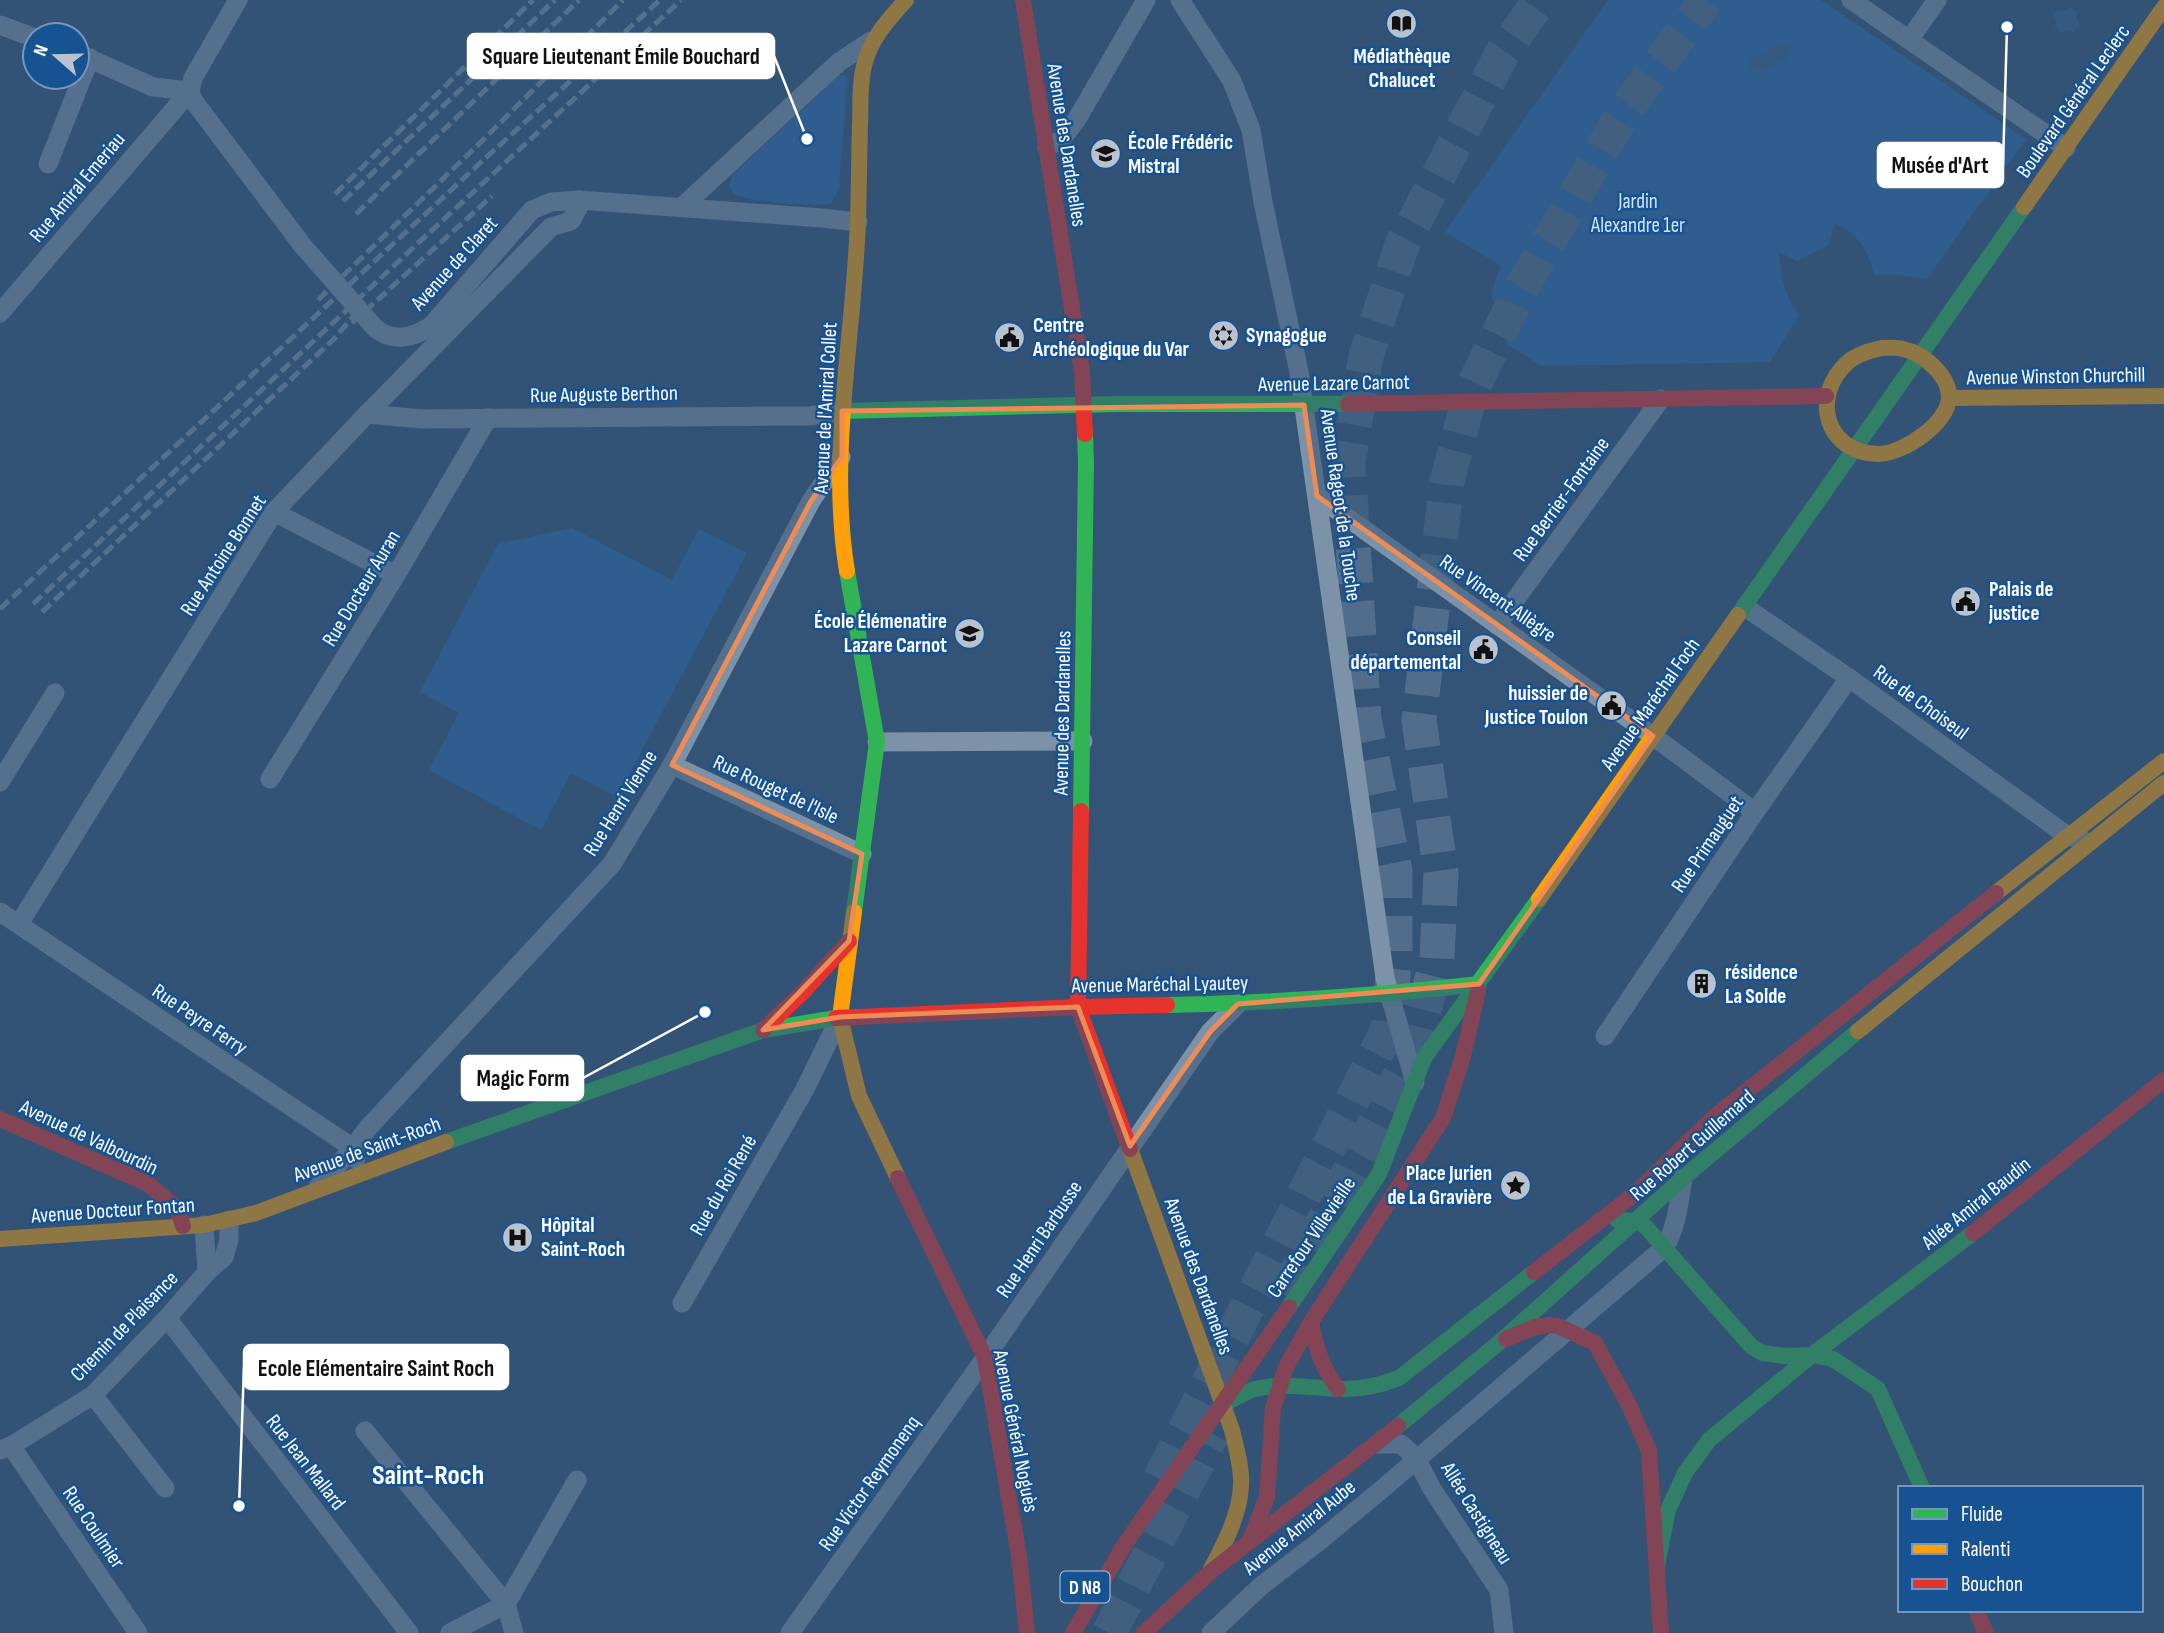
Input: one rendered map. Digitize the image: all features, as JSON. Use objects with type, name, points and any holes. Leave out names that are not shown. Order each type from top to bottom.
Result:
[{"type":"main road","points":[[871,41],[906,0]]},
{"type":"main road","name":"Avenue des Dardanelles","points":[[1023,0],[1082,372],[1084,405],[1086,462],[1078,1007],[1223,1405]]},
{"type":"main road","name":"Boulevard Général Leclerc","points":[[1855,449],[2164,7]]},
{"type":"main road","name":"Avenue de l'Amiral Collet","points":[[840,1017],[877,742],[841,533],[842,411],[858,222],[863,63],[871,41]]},
{"type":"main road","points":[[1882,348],[1900,348],[1920,356],[1937,371],[1949,398],[1946,409],[1929,430],[1903,449],[1881,454],[1855,449],[1836,438],[1829,425],[1826,396],[1847,363],[1864,352],[1882,348]]},
{"type":"main road","name":"Avenue Lazare Carnot","points":[[842,411],[1084,405],[1304,405],[1826,396]]},
{"type":"main road","name":"Avenue Winston Churchill","points":[[1949,398],[2164,396]]},
{"type":"main road","name":"Avenue Maréchal Foch","points":[[1415,1083],[1424,1058],[1479,984],[1855,449]]},
{"type":"main road","name":"Rue Robert Guillemard","points":[[1279,1386],[1359,1391],[1383,1386],[1399,1378],[1637,1192],[1714,1117],[2164,761]]},
{"type":"main road","name":"Rue Robert Guillemard","points":[[1144,1633],[1209,1573],[1377,1444],[1501,1340],[1683,1178],[1863,1027],[2164,783]]},
{"type":"main road","points":[[763,1030],[804,991],[849,941]]},
{"type":"main road","points":[[1250,1542],[1267,1497],[1273,1408],[1279,1386],[1311,1322],[1443,1118],[1468,1040],[1479,984]]},
{"type":"main road","name":"Avenue Maréchal Lyautey","points":[[840,1017],[1078,1007],[1238,1004],[1389,994],[1479,984]]},
{"type":"main road","name":"Avenue de Saint-Roch","points":[[229,1220],[258,1212],[360,1173],[763,1030],[840,1017]]},
{"type":"main road","name":"Avenue Général Noguès","points":[[840,1017],[859,1096],[985,1359],[1018,1556],[1027,1633]]},
{"type":"main road","name":"Allée Amiral Baudin","points":[[1657,1566],[1668,1510],[1685,1473],[1709,1440],[1812,1355],[1935,1264],[2164,1080]]},
{"type":"main road","name":"Carrefour Villevieille","points":[[1123,1547],[1379,1174],[1415,1083]]},
{"type":"main road","name":"Avenue de Valbourdin","points":[[0,1119],[148,1184],[178,1209],[183,1226]]},
{"type":"main road","points":[[1602,1219],[1637,1221],[1646,1227],[1751,1346],[1762,1353],[1812,1355],[1833,1359],[1878,1389],[1921,1486]]},
{"type":"main road","name":"Avenue Docteur Fontan","points":[[0,1239],[204,1225],[229,1220]]},
{"type":"main road","points":[[1311,1322],[1318,1359],[1338,1389]]},
{"type":"main road","points":[[1501,1340],[1535,1327],[1549,1325],[1568,1330],[1595,1343],[1629,1405],[1649,1451],[1661,1633]]},
{"type":"main road","points":[[1209,1573],[1228,1535],[1237,1510],[1241,1487],[1240,1463],[1223,1405],[1255,1389],[1279,1386]]},
{"type":"main road","points":[[1073,1633],[1123,1547]]},
{"type":"main road","name":"D N8","points":[[1066,1614],[1088,1581],[1123,1547]]},
{"type":"main road","points":[[1977,1612],[1986,1633]]},
{"type":"street","name":"Rue Amiral Emeriau","points":[[0,313],[190,91],[194,78],[238,0]]},
{"type":"street","points":[[1047,147],[1061,140],[1077,119],[1146,0]]},
{"type":"street","name":"Avenue Rageot de la Touche","points":[[1180,0],[1232,81],[1251,130],[1263,202],[1299,372],[1389,994],[1415,1083]]},
{"type":"street","points":[[1852,0],[2066,148]]},
{"type":"street","points":[[1909,40],[1937,0]]},
{"type":"street","points":[[0,25],[21,33]]},
{"type":"street","points":[[682,207],[839,62],[871,41]]},
{"type":"street","points":[[91,59],[153,87],[190,91]]},
{"type":"street","points":[[48,164],[72,91]]},
{"type":"street","name":"Avenue de Claret","points":[[190,91],[193,100],[303,246],[375,328],[392,338],[418,335],[431,326],[532,210],[551,202],[579,200],[858,222]]},
{"type":"street","name":"Rue Antoine Bonnet","points":[[19,925],[274,512],[551,227],[571,221],[579,200]]},
{"type":"street","name":"Rue Berrier-Fontaine","points":[[1497,625],[1661,399]]},
{"type":"street","name":"Rue Auguste Berthon","points":[[367,414],[422,419],[810,416],[842,411]]},
{"type":"street","name":"Rue Docteur Auran","points":[[270,779],[396,575],[488,418]]},
{"type":"street","name":"Rue Henri Vienne","points":[[316,1189],[367,1129],[612,864],[672,765],[807,507],[842,457]]},
{"type":"street","name":"Rue Vincent Allègre","points":[[1317,496],[1755,812]]},
{"type":"street","points":[[274,512],[396,575]]},
{"type":"street","name":"Rue de Choiseul","points":[[1745,607],[1849,678],[2069,837]]},
{"type":"street","name":"Rue Primauguet","points":[[1605,1036],[1755,812],[1849,678]]},
{"type":"street","points":[[0,782],[55,693]]},
{"type":"street","points":[[877,742],[1083,741]]},
{"type":"street","name":"Rue Rouget de l'Isle","points":[[672,765],[862,854]]},
{"type":"street","points":[[2066,862],[2069,837],[2099,836]]},
{"type":"street","name":"Rue Peyre Ferry","points":[[0,912],[353,1148]]},
{"type":"street","name":"Rue Henri Barbusse","points":[[985,1359],[1210,1032],[1238,1004]]},
{"type":"street","name":"Rue du Roi René","points":[[682,1303],[805,1089],[840,1017]]},
{"type":"street","points":[[0,1129],[0,1138]]},
{"type":"street","points":[[353,1148],[360,1173]]},
{"type":"street","points":[[1568,1330],[1665,1247],[1675,1222],[1683,1178]]},
{"type":"street","name":"Chemin de Plaisance","points":[[5,1448],[93,1395],[223,1257],[229,1240],[229,1220]]},
{"type":"street","name":"Chemin de Plaisance","points":[[204,1225],[206,1272]]},
{"type":"street","name":"Rue Jean Mallard","points":[[167,1318],[409,1633]]},
{"type":"street","name":"Allée Castigneau","points":[[1416,1458],[1568,1330]]},
{"type":"street","name":"Rue Victor Reymonenq","points":[[790,1633],[985,1359]]},
{"type":"street","points":[[93,1395],[165,1488]]},
{"type":"street","points":[[365,1431],[506,1604],[514,1633]]},
{"type":"street","name":"Allée Castigneau","points":[[1377,1444],[1401,1444],[1416,1458],[1432,1489],[1499,1590],[1504,1633]]},
{"type":"street","name":"Rue Coulmier","points":[[5,1448],[138,1633]]},
{"type":"street","name":"Avenue Amiral Aube","points":[[1211,1633],[1261,1586],[1416,1458]]},
{"type":"street","points":[[450,1633],[506,1604],[577,1480]]},
{"type":"highlighted area","points":[[1304,405],[1317,496],[1653,736],[1479,984],[1238,1004],[1210,1032],[1130,1146],[1078,1007],[840,1017],[763,1030],[849,941],[862,854],[672,765],[811,501],[842,457],[842,411]]},
{"type":"green space","name":"Jardin Alexandre 1er","points":[[1608,0],[1821,0],[2026,139],[1927,279],[1889,274],[1874,275],[1861,243],[1834,223],[1829,245],[1797,261],[1779,252],[1784,285],[1799,315],[1770,362],[1542,366],[1507,344],[1491,293],[1501,266],[1445,232]]},
{"type":"green space","points":[[835,75],[846,76],[847,80],[839,189],[831,203],[781,203],[752,199],[734,193],[730,187],[733,174],[823,91],[820,85]]},
{"type":"green space","points":[[572,528],[672,580],[699,529],[747,553],[617,797],[571,773],[541,830],[429,770],[459,713],[420,692],[498,544]]},
{"type":"shaded area","points":[[2070,7],[2077,12],[2079,27],[2073,32],[2068,30],[2061,33],[2055,28],[2053,14],[2057,10],[2064,11]]},
{"type":"shaded area","points":[[1783,41],[1791,49],[1787,59],[1762,71],[1749,68],[1748,62]]},
{"type":"tunnel","points":[[1160,1479],[1388,1030],[1395,952],[1395,871],[1364,719],[1348,462],[1366,356],[1402,245],[1502,54],[1540,0]]},
{"type":"tunnel","points":[[1285,1295],[1403,1070],[1417,1037],[1437,959],[1441,873],[1419,720],[1447,481],[1471,391],[1519,292],[1624,112],[1706,0]]},
{"type":"tunnel","points":[[1109,1633],[1212,1434]]},
{"type":"railway","points":[[335,194],[533,0]]},
{"type":"railway","points":[[343,201],[555,0]]},
{"type":"railway","points":[[356,214],[579,0]]},
{"type":"railway","points":[[318,300],[623,0]]},
{"type":"railway","points":[[0,609],[492,152],[660,0]]},
{"type":"railway","points":[[33,604],[681,0]]},
{"type":"railway","points":[[352,323],[492,196]]},
{"type":"railway","points":[[42,612],[334,339],[357,312]]},
{"type":"traffic: fast","points":[[1738,615],[2024,207]]},
{"type":"traffic: fast","points":[[842,411],[1118,404],[1348,404]]},
{"type":"traffic: fast","points":[[1081,811],[1085,434]]},
{"type":"traffic: fast","points":[[847,571],[877,742],[854,912]]},
{"type":"traffic: fast","points":[[1289,1307],[1379,1174],[1424,1058],[1539,899]]},
{"type":"traffic: fast","points":[[1167,1005],[1323,998],[1479,984]]},
{"type":"traffic: fast","points":[[446,1142],[763,1030],[836,1018]]},
{"type":"traffic: fast","points":[[1398,1426],[1501,1341],[1683,1178],[1858,1031]]},
{"type":"traffic: fast","points":[[1617,1220],[1637,1221],[1646,1227],[1751,1346],[1762,1353],[1812,1355],[1833,1359],[1878,1389],[1921,1486]]},
{"type":"traffic: fast","points":[[1657,1566],[1668,1510],[1685,1473],[1709,1440],[1812,1355],[1973,1233]]},
{"type":"traffic: fast","points":[[1222,1405],[1263,1387],[1352,1389],[1399,1378],[1534,1272]]},
{"type":"traffic: slow","points":[[847,571],[842,528],[841,440],[856,264],[861,80],[875,39],[906,0]]},
{"type":"traffic: slow","points":[[2024,207],[2164,7]]},
{"type":"traffic: slow","points":[[1882,348],[1911,351],[1926,360],[1945,381],[1949,397],[1941,417],[1923,435],[1900,449],[1878,454],[1860,451],[1846,444],[1835,433],[1827,406],[1829,391],[1836,376],[1848,362],[1882,348]]},
{"type":"traffic: slow","points":[[1949,398],[2164,396]]},
{"type":"traffic: slow","points":[[1539,899],[1738,615]]},
{"type":"traffic: slow","points":[[1996,893],[2164,761]]},
{"type":"traffic: slow","points":[[1858,1031],[2164,783]]},
{"type":"traffic: slow","points":[[854,912],[840,1017],[859,1096],[898,1178]]},
{"type":"traffic: slow","points":[[0,1239],[204,1225],[256,1213],[446,1142]]},
{"type":"traffic: slow","points":[[1130,1149],[1232,1430],[1241,1471],[1238,1508],[1209,1573]]},
{"type":"traffic: jam","points":[[1023,0],[1082,372],[1085,434]]},
{"type":"traffic: jam","points":[[1348,404],[1826,396]]},
{"type":"traffic: jam","points":[[1081,811],[1078,1007],[1130,1149]]},
{"type":"traffic: jam","points":[[1534,1272],[1637,1192],[1714,1117],[1996,893]]},
{"type":"traffic: jam","points":[[763,1030],[804,991],[849,941]]},
{"type":"traffic: jam","points":[[1250,1540],[1267,1497],[1273,1408],[1286,1367],[1311,1322],[1443,1118],[1463,1056],[1478,991]]},
{"type":"traffic: jam","points":[[836,1018],[1167,1005]]},
{"type":"traffic: jam","points":[[1973,1233],[2164,1080]]},
{"type":"traffic: jam","points":[[0,1119],[148,1184],[178,1209],[183,1226]]},
{"type":"traffic: jam","points":[[898,1178],[985,1358],[1019,1556],[1027,1633]]},
{"type":"traffic: jam","points":[[1073,1633],[1123,1547],[1289,1307]]},
{"type":"traffic: jam","points":[[1311,1322],[1320,1357],[1338,1389]]},
{"type":"traffic: jam","points":[[1506,1339],[1535,1327],[1549,1325],[1558,1326],[1595,1343],[1629,1405],[1649,1451],[1661,1633]]},
{"type":"traffic: jam","points":[[1144,1633],[1209,1573],[1398,1426]]},
{"type":"traffic: jam","points":[[1977,1612],[1986,1633]]},
{"type":"place","name":"Médiathèque Chalucet","points":[[1402,24]]},
{"type":"place","name":"Musée d'Art","points":[[2007,27]]},
{"type":"place","name":"Square Lieutenant Émile Bouchard","points":[[807,139]]},
{"type":"place","name":"École Frédéric Mistral","points":[[1105,154]]},
{"type":"place","name":"Synagogue","points":[[1223,335]]},
{"type":"place","name":"Centre Archéologique du Var","points":[[1010,337]]},
{"type":"place","name":"Palais de justice","points":[[1966,601]]},
{"type":"place","name":"École Élémenatire Lazare Carnot","points":[[970,633]]},
{"type":"place","name":"Conseil départemental","points":[[1484,650]]},
{"type":"place","name":"huissier de Justice Toulon","points":[[1611,705]]},
{"type":"place","name":"résidence La Solde","points":[[1702,984]]},
{"type":"place","name":"Magic Form","points":[[705,1012]]},
{"type":"place","name":"Place Jurien de La Gravière","points":[[1515,1185]]},
{"type":"place","name":"Hôpital Saint-Roch","points":[[518,1237]]},
{"type":"place","name":"Ecole Elémentaire Saint Roch","points":[[239,1506]]},
{"type":"district","name":"Saint-Roch","points":[[428,1474]]}]
